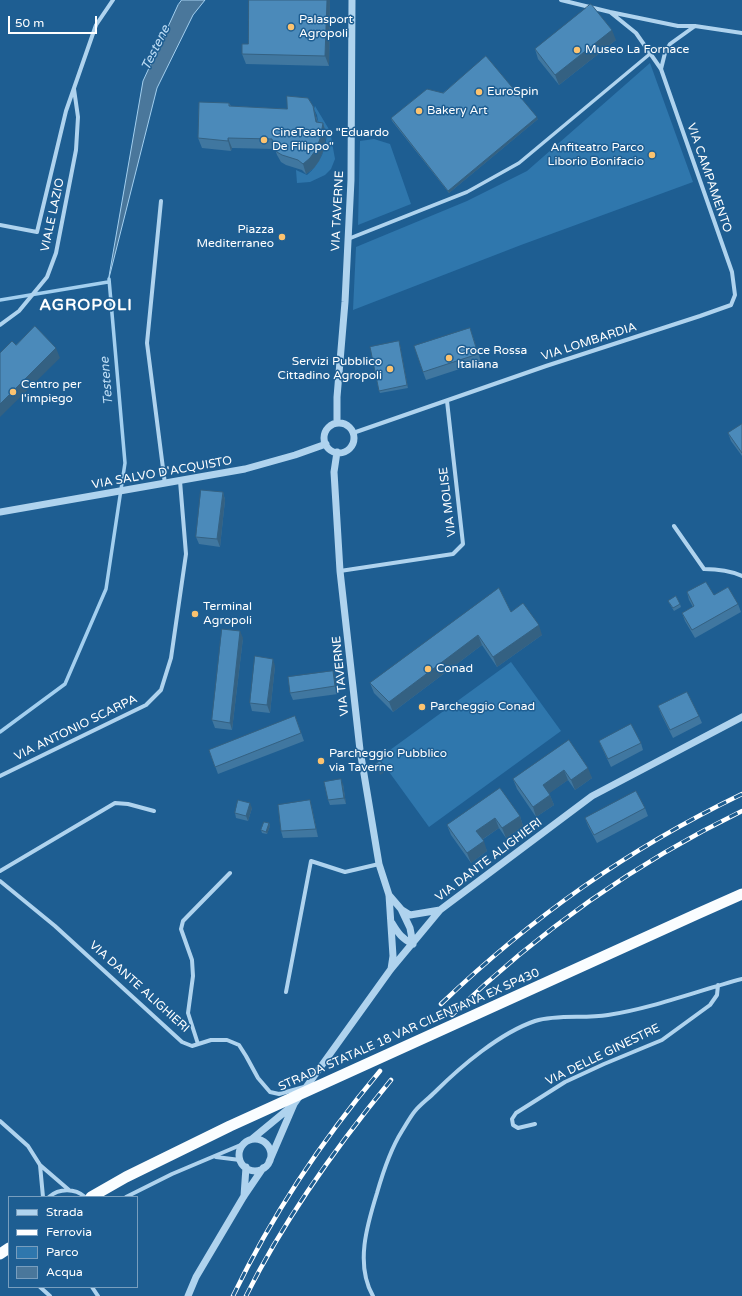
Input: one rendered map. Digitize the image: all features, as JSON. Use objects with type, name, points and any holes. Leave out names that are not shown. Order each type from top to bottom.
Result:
[{"type":"highway","name":"STRADA STATALE 18 VAR CILENTANA EX SP430","points":[[93,1196],[126,1177],[230,1126],[742,894]]},
{"type":"street","name":"VIALE LAZIO","points":[[0,225],[37,232],[66,111],[96,25],[113,0]]},
{"type":"street","name":"VIA TAVERNE","points":[[337,423],[337,397],[345,302],[351,180],[352,0]]},
{"type":"street","points":[[561,0],[678,26],[695,26],[742,33]]},
{"type":"street","name":"VIA CAMPAMENTO","points":[[610,12],[636,33],[661,69],[732,272],[735,295]]},
{"type":"street","points":[[661,69],[665,52],[670,44],[695,26]]},
{"type":"street","points":[[348,239],[467,192],[519,163],[651,54]]},
{"type":"street","name":"VIALE LAZIO","points":[[0,325],[19,311],[47,277],[56,253],[76,150],[78,117],[74,88]]},
{"type":"street","points":[[161,201],[147,343],[162,484]]},
{"type":"street","name":"VIA LOMBARDIA","points":[[353,433],[546,366],[719,310],[731,305],[735,295]]},
{"type":"street","name":"VIA MOLISE","points":[[340,571],[453,554],[463,544],[447,401]]},
{"type":"street","points":[[337,423],[345,424],[353,433],[354,442],[349,449],[341,452],[332,451],[326,444],[326,431],[329,427],[337,423]]},
{"type":"street","name":"VIA SALVO D'ACQUISTO","points":[[0,512],[245,469],[296,456],[326,444]]},
{"type":"street","name":"VIA TAVERNE","points":[[337,452],[334,472],[340,571],[360,750],[379,864],[389,895],[393,956],[391,969]]},
{"type":"street","name":"VIA ANTONIO SCARPA","points":[[0,776],[146,705],[161,690],[171,658],[186,554],[180,481]]},
{"type":"street","points":[[674,526],[704,569],[718,569],[734,572],[742,576]]},
{"type":"street","name":"VIA DANTE ALIGHIERI","points":[[294,1104],[391,969],[440,910],[592,796],[742,717]]},
{"type":"street","points":[[0,871],[115,803],[128,804],[154,811]]},
{"type":"street","points":[[286,992],[311,861],[345,872],[379,864]]},
{"type":"street","points":[[198,1044],[188,1013],[193,976],[192,960],[181,928],[182,921],[230,873]]},
{"type":"street","name":"VIA DANTE ALIGHIERI","points":[[0,881],[55,926],[182,1042],[192,1046],[211,1040],[227,1040],[239,1045],[258,1078],[270,1092],[279,1094],[307,1086]]},
{"type":"street","name":"VIA TAVERNE","points":[[389,895],[401,909],[410,928],[413,944]]},
{"type":"street","points":[[401,909],[410,915],[440,910]]},
{"type":"street","points":[[390,921],[399,936],[405,941],[413,944]]},
{"type":"street","points":[[373,1296],[369,1289],[363,1259],[368,1221],[385,1165],[401,1133],[415,1111],[480,1052],[512,1032],[534,1022],[551,1017],[607,1016],[655,1005],[742,979]]},
{"type":"street","name":"VIA DELLE GINESTRE","points":[[535,1124],[518,1128],[514,1125],[512,1119],[516,1113],[565,1082],[622,1056],[662,1040],[710,1005],[716,995],[718,985]]},
{"type":"street","points":[[128,1196],[172,1174],[243,1144],[252,1139],[294,1104]]},
{"type":"street","points":[[188,1296],[196,1277],[244,1196],[263,1168],[269,1162],[294,1104]]},
{"type":"street","points":[[0,1121],[28,1146],[40,1165],[69,1190]]},
{"type":"street","points":[[252,1139],[261,1140],[265,1143],[270,1152],[269,1162]]},
{"type":"street","points":[[243,1144],[239,1152],[240,1160],[246,1167],[254,1170],[263,1168]]},
{"type":"street","points":[[215,1156],[240,1160]]},
{"type":"street","points":[[40,1165],[43,1196]]},
{"type":"street","points":[[244,1196],[246,1167]]},
{"type":"street","points":[[50,1196],[59,1191],[69,1190],[76,1191],[84,1196]]},
{"type":"street","points":[[41,1288],[50,1296]]},
{"type":"green space","points":[[650,63],[693,182],[521,245],[353,310],[356,247],[467,201],[527,171]]},
{"type":"green space","points":[[315,106],[330,131],[335,159],[331,169],[325,175],[310,182],[297,183],[296,170],[307,175],[319,161],[325,144],[327,132],[320,131],[317,115],[314,109]]},
{"type":"green space","points":[[374,139],[390,144],[411,204],[358,225],[360,141]]},
{"type":"green space","points":[[511,662],[561,731],[429,827],[379,758]]},
{"type":"water","points":[[182,0],[205,0],[193,15],[157,88],[108,282],[143,81],[178,5]]},
{"type":"building","name":"Palasport Agropoli","points":[[249,0],[327,0],[325,56],[242,54],[242,44],[248,44]]},
{"type":"building","name":"Museo La Fornace","points":[[591,4],[612,30],[555,75],[535,49]]},
{"type":"building","points":[[486,56],[537,117],[448,191],[391,118],[427,89],[443,93]]},
{"type":"building","name":"CineTeatro \"Eduardo De Filippo\"","points":[[287,96],[308,98],[313,106],[316,122],[323,123],[320,139],[315,151],[303,164],[298,160],[277,152],[273,145],[272,139],[228,138],[228,141],[198,138],[199,102],[229,103],[229,106],[287,109]]},
{"type":"building","name":"Centro per l'impiego","points":[[35,326],[56,348],[0,404],[0,353],[12,341],[16,345]]},
{"type":"building","name":"Croce Rossa Italiana","points":[[470,328],[478,354],[423,372],[414,346]]},
{"type":"building","name":"Servizi Pubblico Cittadino Agropoli","points":[[399,341],[407,385],[379,391],[370,347]]},
{"type":"building","points":[[742,424],[742,453],[728,433]]},
{"type":"building","points":[[201,490],[223,492],[217,539],[196,537]]},
{"type":"building","points":[[706,582],[714,595],[728,587],[738,604],[692,630],[682,613],[694,606],[687,592]]},
{"type":"building","points":[[499,588],[511,612],[523,603],[539,625],[493,657],[478,635],[389,702],[370,683]]},
{"type":"building","points":[[676,596],[680,604],[673,608],[668,601]]},
{"type":"building","points":[[222,629],[240,631],[230,723],[212,720]]},
{"type":"building","points":[[255,656],[273,659],[267,705],[250,703]]},
{"type":"building","points":[[333,671],[335,686],[290,693],[288,677]]},
{"type":"building","points":[[687,692],[699,716],[670,730],[658,706]]},
{"type":"building","points":[[295,716],[301,733],[215,767],[209,750]]},
{"type":"building","points":[[631,724],[641,743],[608,759],[599,741]]},
{"type":"building","points":[[569,740],[588,768],[571,780],[564,770],[543,785],[550,795],[533,807],[513,779]]},
{"type":"building","points":[[380,761],[385,768],[379,772],[374,765]]},
{"type":"building","points":[[341,779],[344,798],[328,800],[324,782]]},
{"type":"building","points":[[500,788],[520,816],[502,828],[495,818],[476,831],[484,841],[467,853],[447,825]]},
{"type":"building","points":[[636,791],[645,808],[594,835],[585,818]]},
{"type":"building","points":[[238,800],[250,803],[246,816],[235,813]]},
{"type":"building","points":[[310,800],[316,829],[281,831],[278,805]]},
{"type":"building","points":[[264,822],[269,823],[266,832],[261,830]]},
{"type":"waterway","name":"Testene","points":[[0,732],[65,684],[106,589],[125,463],[109,279]]},
{"type":"waterway","points":[[0,300],[108,282]]},
{"type":"railway","points":[[441,1004],[510,942],[583,887],[660,838],[700,815],[742,794]]},
{"type":"railway","points":[[452,1015],[519,955],[589,901],[664,853],[702,831],[742,811]]},
{"type":"railway","points":[[233,1296],[264,1236],[299,1179],[338,1124],[380,1071]]},
{"type":"railway","points":[[246,1296],[277,1239],[312,1184],[331,1157],[391,1080]]},
{"type":"place","name":"Palasport Agropoli","points":[[291,27]]},
{"type":"place","name":"Museo La Fornace","points":[[577,50]]},
{"type":"place","name":"EuroSpin","points":[[479,92]]},
{"type":"place","name":"Bakery Art","points":[[419,111]]},
{"type":"place","name":"CineTeatro \"Eduardo De Filippo\"","points":[[264,140]]},
{"type":"place","name":"Anfiteatro Parco Liborio Bonifacio","points":[[652,155]]},
{"type":"place","name":"Piazza Mediterraneo","points":[[282,237]]},
{"type":"place","name":"Croce Rossa Italiana","points":[[449,358]]},
{"type":"place","name":"Servizi Pubblico Cittadino Agropoli","points":[[390,369]]},
{"type":"place","name":"Centro per l'impiego","points":[[13,392]]},
{"type":"place","name":"Terminal Agropoli","points":[[195,614]]},
{"type":"place","name":"Conad","points":[[428,669]]},
{"type":"place","name":"Parcheggio Conad","points":[[422,707]]},
{"type":"place","name":"Parcheggio Pubblico via Taverne","points":[[321,761]]},
{"type":"district","name":"AGROPOLI","points":[[86,306]]}]
